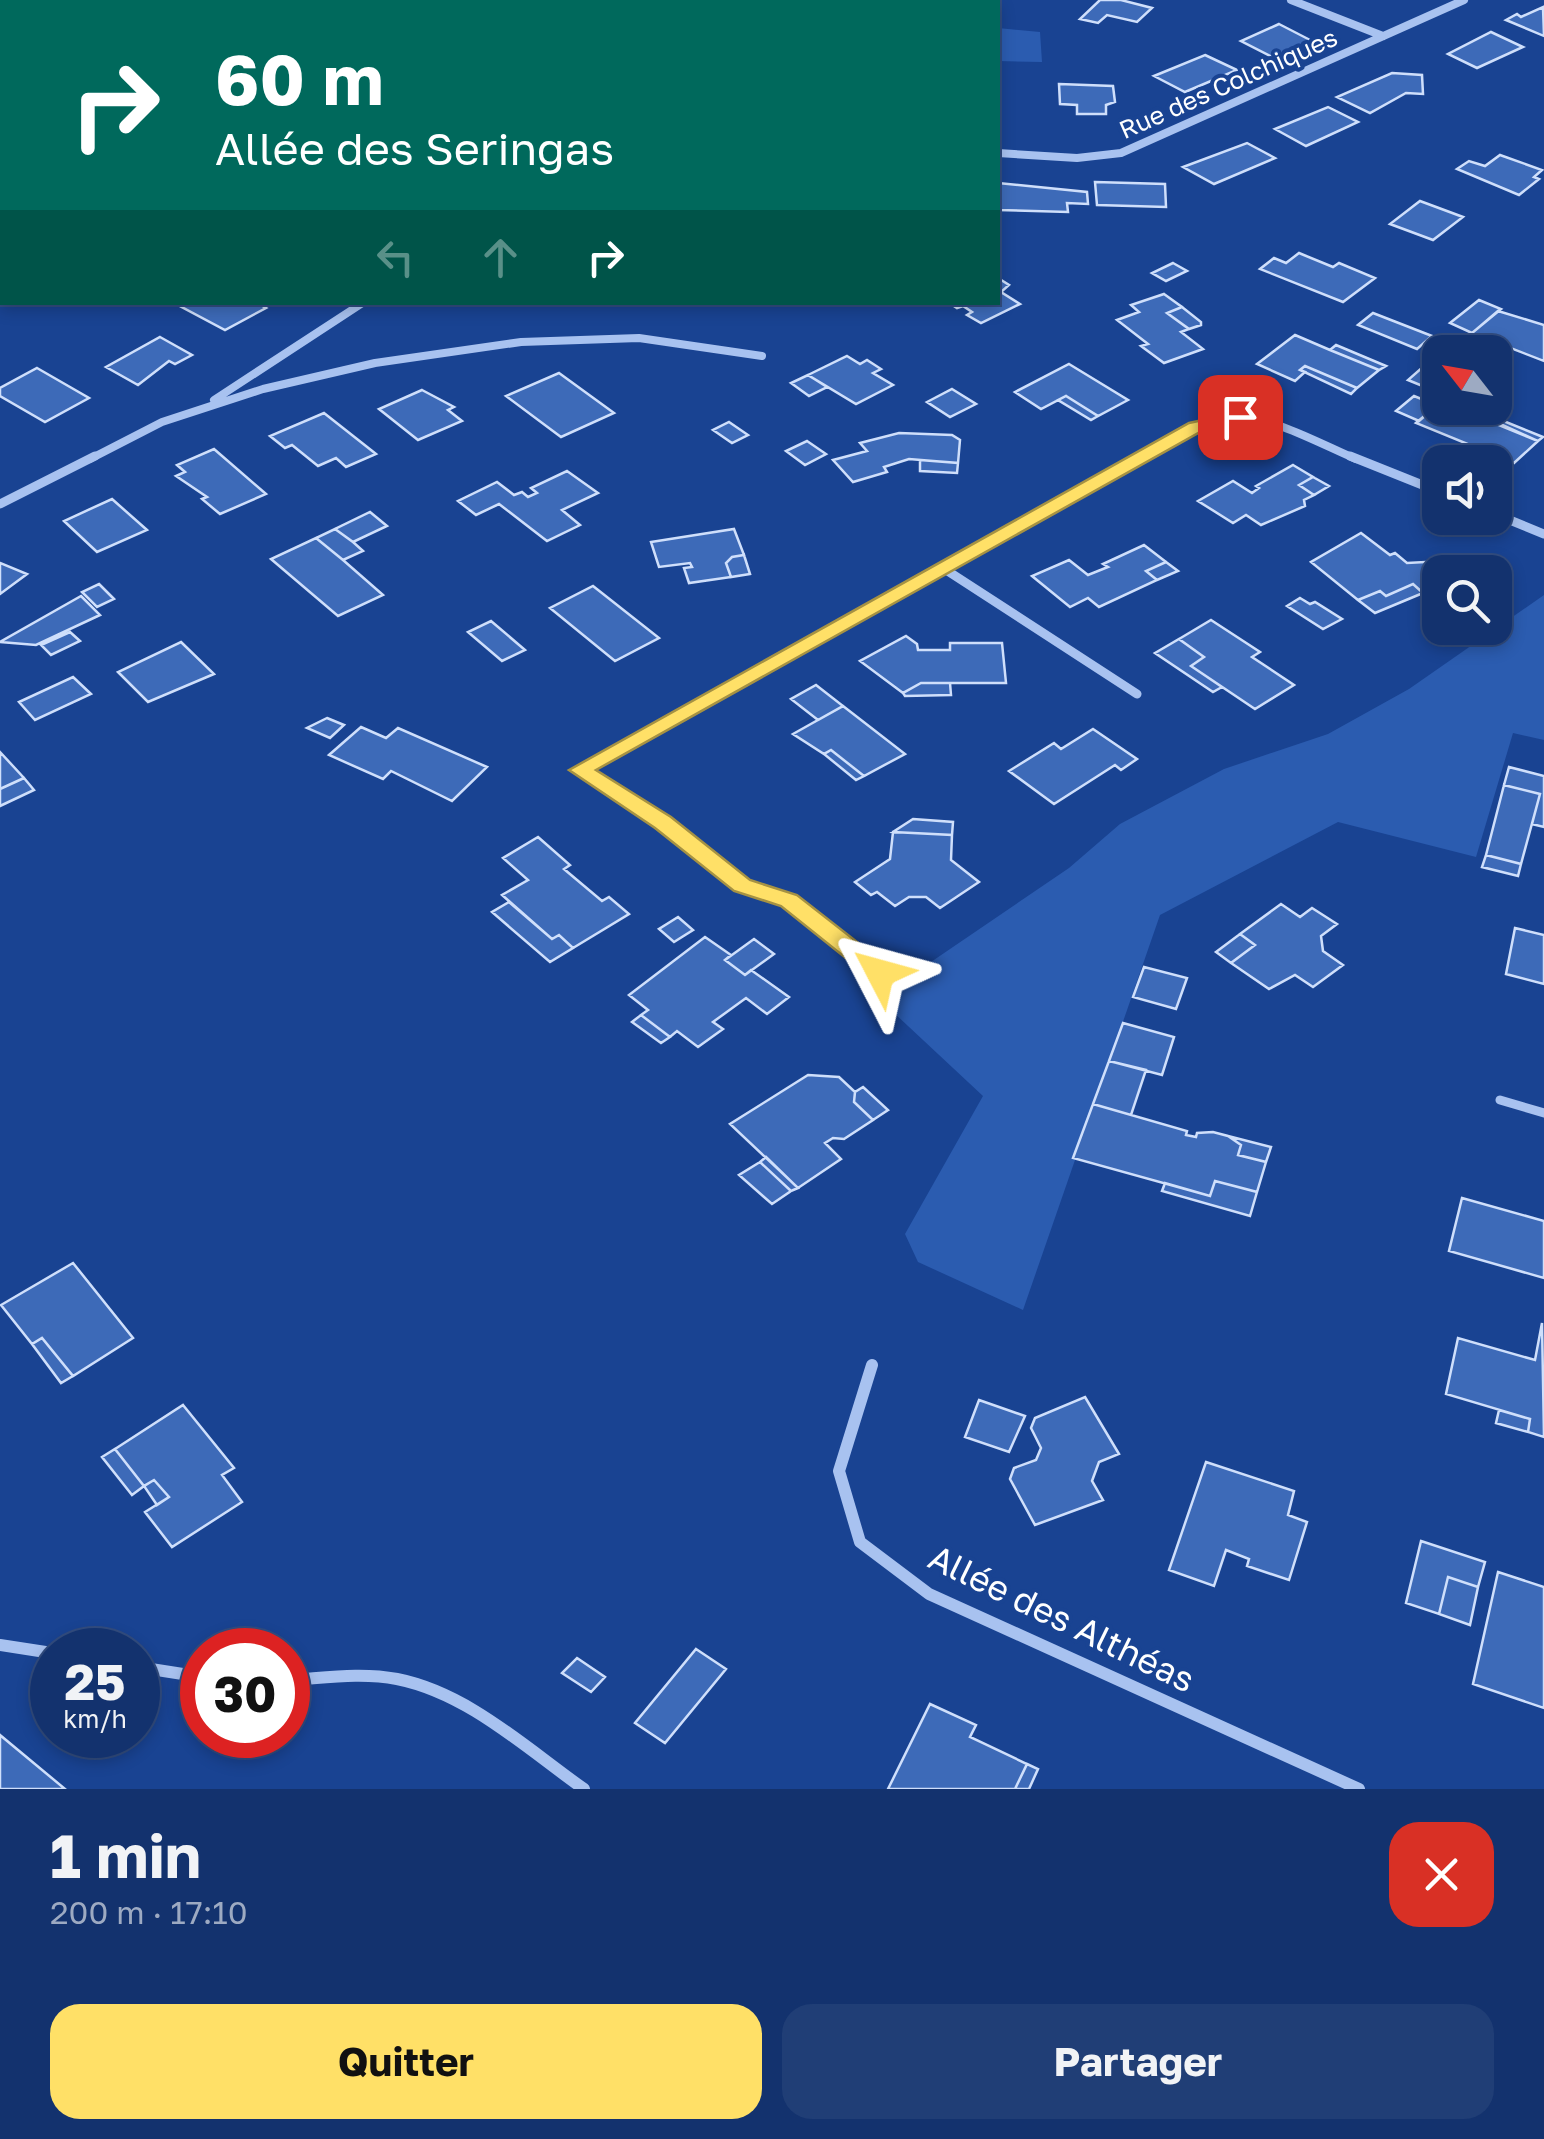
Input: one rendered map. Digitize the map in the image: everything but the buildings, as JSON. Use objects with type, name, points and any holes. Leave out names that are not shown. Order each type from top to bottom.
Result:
[{"type":"street","points":[[1291,0],[1384,36]]},
{"type":"street","name":"Rue des Colchiques","points":[[1000,154],[1077,158],[1121,153],[1464,0]]},
{"type":"street","points":[[201,409],[359,305]]},
{"type":"street","points":[[0,504],[162,422],[262,388],[375,362],[521,342],[640,338],[762,356]]},
{"type":"street","points":[[880,973],[789,900],[742,886],[663,823],[580,770],[1196,427],[1240,417],[1269,424],[1422,485]]},
{"type":"street","points":[[1512,521],[1544,534]]},
{"type":"street","points":[[943,568],[1138,694]]},
{"type":"street","name":"Allée des Althéas","points":[[872,1365],[838,1472],[860,1542],[929,1594],[1359,1789]]},
{"type":"street","points":[[0,1645],[30,1650]]},
{"type":"street","points":[[310,1679],[355,1676],[409,1682],[454,1700],[584,1789]]},
{"type":"lane","points":[[1500,1100],[1544,1113]]},
{"type":"shaded area","points":[[1000,28],[1040,32],[1042,62],[1000,61]]},
{"type":"shaded area","points":[[1544,595],[1544,740],[1513,733],[1476,857],[1338,822],[1160,915],[1023,1310],[918,1262],[905,1234],[983,1096],[878,998],[1069,868],[1120,824],[1224,769],[1328,734],[1409,689],[1472,645],[1512,645],[1512,617]]},
{"type":"route","points":[[880,973],[789,900],[742,886],[663,823],[580,770],[1196,427],[1240,417]]}]
